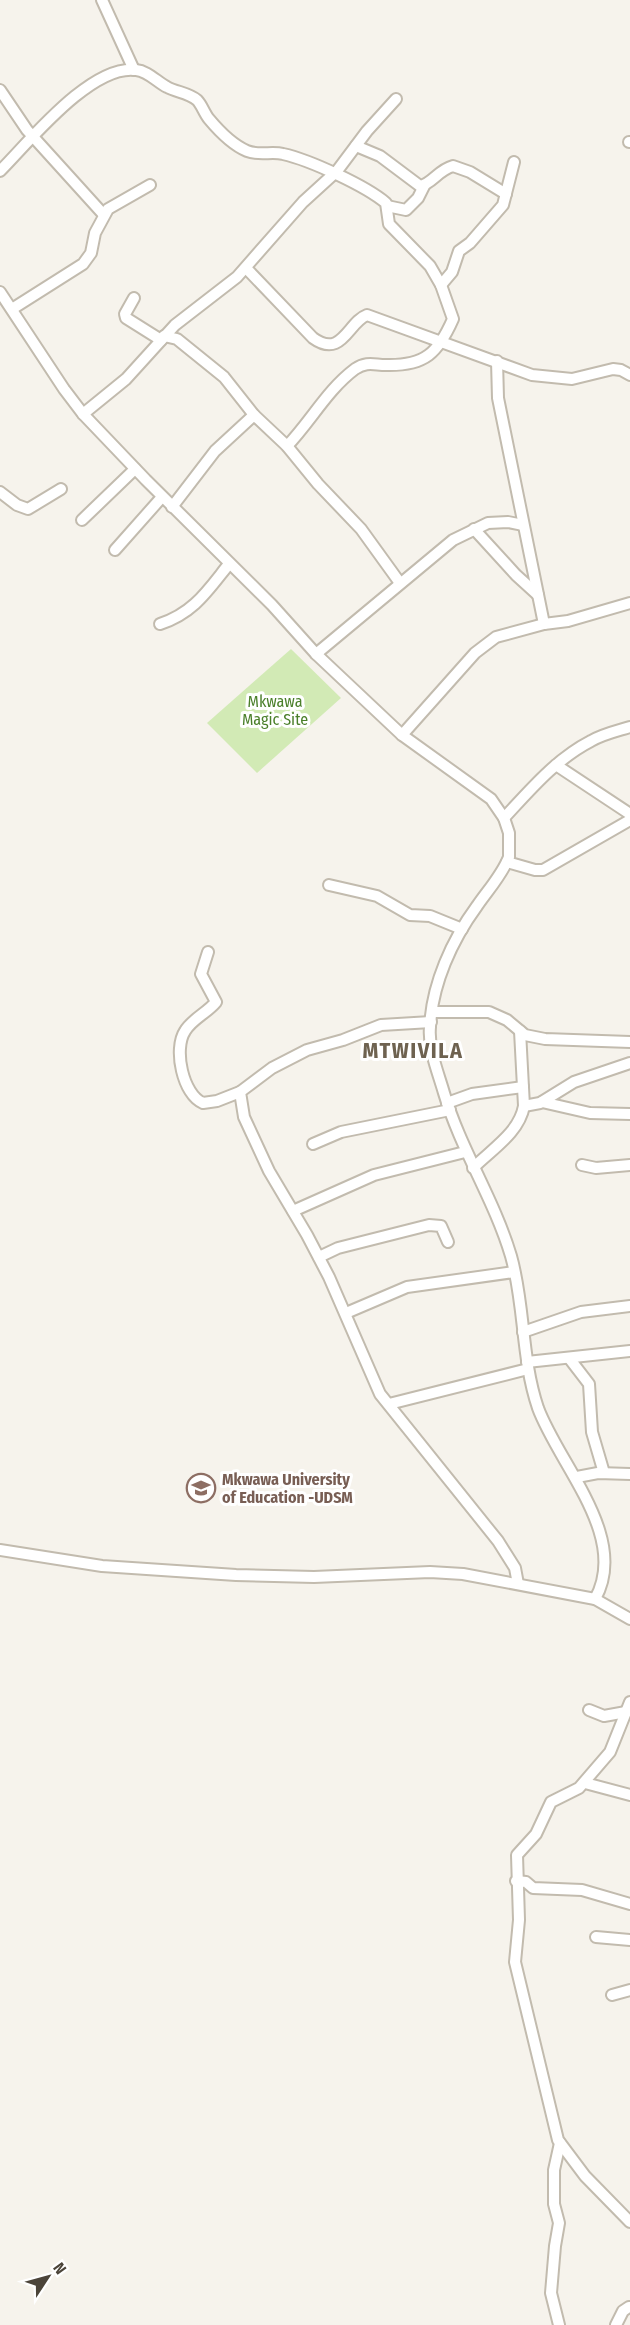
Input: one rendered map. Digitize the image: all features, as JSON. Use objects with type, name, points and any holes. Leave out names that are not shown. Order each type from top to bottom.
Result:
[{"type":"street","points":[[102,0],[134,70]]},
{"type":"street","points":[[0,171],[62,108],[88,87],[123,69],[134,70],[196,100],[210,120],[241,148],[250,153],[282,153],[374,195],[387,206],[406,210],[436,173],[453,166],[470,172],[507,194]]},
{"type":"street","points":[[0,90],[34,138],[104,215]]},
{"type":"street","points":[[83,414],[126,379],[162,338],[246,267],[303,202],[334,175],[396,99]]},
{"type":"street","points":[[356,146],[380,156],[416,184],[424,186]]},
{"type":"street","points":[[441,285],[452,272],[457,253],[500,209],[507,194],[514,162]]},
{"type":"street","points":[[12,309],[88,259],[94,244],[94,233],[104,215],[128,195],[150,185]]},
{"type":"street","points":[[287,446],[329,393],[355,370],[371,363],[386,366],[420,361],[432,355],[442,342],[453,317],[441,285],[421,255],[389,224],[387,206]]},
{"type":"street","points":[[246,267],[313,338],[323,344],[338,342],[367,315],[547,378],[572,379],[613,369],[630,375]]},
{"type":"street","points":[[0,291],[64,389],[83,414],[135,469],[272,604],[316,654],[402,735],[484,792],[504,818],[511,842],[507,862],[449,952],[432,1017],[432,1054],[465,1152],[497,1217],[514,1272],[527,1366],[546,1426],[599,1514],[609,1555],[606,1581],[595,1599]]},
{"type":"street","points":[[134,298],[125,314],[126,318],[162,338],[177,339],[215,368],[234,387],[254,415],[287,446],[378,549],[400,583]]},
{"type":"street","points":[[497,361],[498,398],[544,624]]},
{"type":"street","points":[[172,507],[215,451],[254,415]]},
{"type":"street","points":[[82,520],[135,469]]},
{"type":"street","points":[[0,492],[17,505],[28,509],[61,489]]},
{"type":"street","points":[[114,550],[162,497]]},
{"type":"street","points":[[316,654],[453,540],[488,523],[508,522],[523,525]]},
{"type":"street","points":[[474,529],[516,575],[538,595]]},
{"type":"street","points":[[160,624],[179,618],[197,605],[229,564]]},
{"type":"street","points":[[402,735],[475,653],[496,637],[544,624],[568,621],[630,603]]},
{"type":"street","points":[[504,818],[556,765],[592,740],[630,727]]},
{"type":"street","points":[[556,765],[630,814]]},
{"type":"street","points":[[507,862],[543,870],[630,820]]},
{"type":"street","points":[[329,885],[377,896],[410,915],[430,916],[462,929]]},
{"type":"street","points":[[208,952],[202,966],[202,975],[214,994],[216,1002],[188,1026],[182,1036],[180,1049],[186,1083],[191,1095],[203,1103],[217,1101],[240,1092],[272,1068],[307,1050],[343,1040],[381,1025],[432,1017],[489,1012],[507,1020],[520,1031],[545,1039],[630,1042]]},
{"type":"street","points":[[472,1168],[513,1131],[522,1116],[525,1106],[520,1031]]},
{"type":"street","points":[[525,1106],[542,1102],[574,1082],[615,1070],[630,1063]]},
{"type":"street","points":[[313,1144],[341,1132],[448,1106],[472,1094],[523,1087]]},
{"type":"street","points":[[240,1092],[244,1117],[268,1171],[319,1257],[346,1313],[372,1378],[389,1404],[498,1541],[515,1568],[518,1584]]},
{"type":"street","points":[[542,1102],[590,1113],[630,1114]]},
{"type":"street","points":[[293,1211],[374,1175],[465,1152]]},
{"type":"street","points":[[582,1165],[596,1168],[630,1165]]},
{"type":"street","points":[[319,1257],[338,1248],[429,1225],[441,1226],[448,1242]]},
{"type":"street","points":[[346,1313],[407,1287],[514,1272]]},
{"type":"street","points":[[523,1332],[581,1312],[630,1306]]},
{"type":"street","points":[[389,1404],[527,1366],[569,1358],[630,1351]]},
{"type":"street","points":[[569,1358],[589,1384],[592,1432],[604,1473]]},
{"type":"street","points":[[577,1477],[604,1473],[630,1474]]},
{"type":"street","points":[[0,1550],[102,1566],[236,1575],[314,1577],[430,1572],[463,1574],[595,1599],[630,1619]]},
{"type":"street","points":[[589,1710],[604,1716],[628,1707]]},
{"type":"street","points":[[628,1707],[610,1752],[585,1783],[558,1797],[547,1808],[536,1834],[517,1855],[519,1920],[515,1962],[547,2100],[560,2143],[585,2176],[629,2218]]},
{"type":"street","points":[[585,1783],[630,1795]]},
{"type":"street","points":[[516,1881],[526,1882],[533,1888],[582,1890],[630,1904]]},
{"type":"street","points":[[596,1936],[630,1940]]},
{"type":"street","points":[[612,1995],[630,1990]]},
{"type":"street","points":[[559,2325],[551,2293],[555,2246],[560,2223],[554,2204],[554,2170],[560,2143]]},
{"type":"street","points":[[630,2306],[630,2316]]},
{"type":"street","points":[[616,2325],[623,2311],[630,2306]]},
{"type":"green space","name":"Mkwawa Magic Site","points":[[291,649],[341,698],[257,773],[207,723]]},
{"type":"place","name":"Mkwawa University of Education -UDSM","points":[[201,1488]]},
{"type":"district","name":"MTWIVILA","points":[[413,1050]]}]
